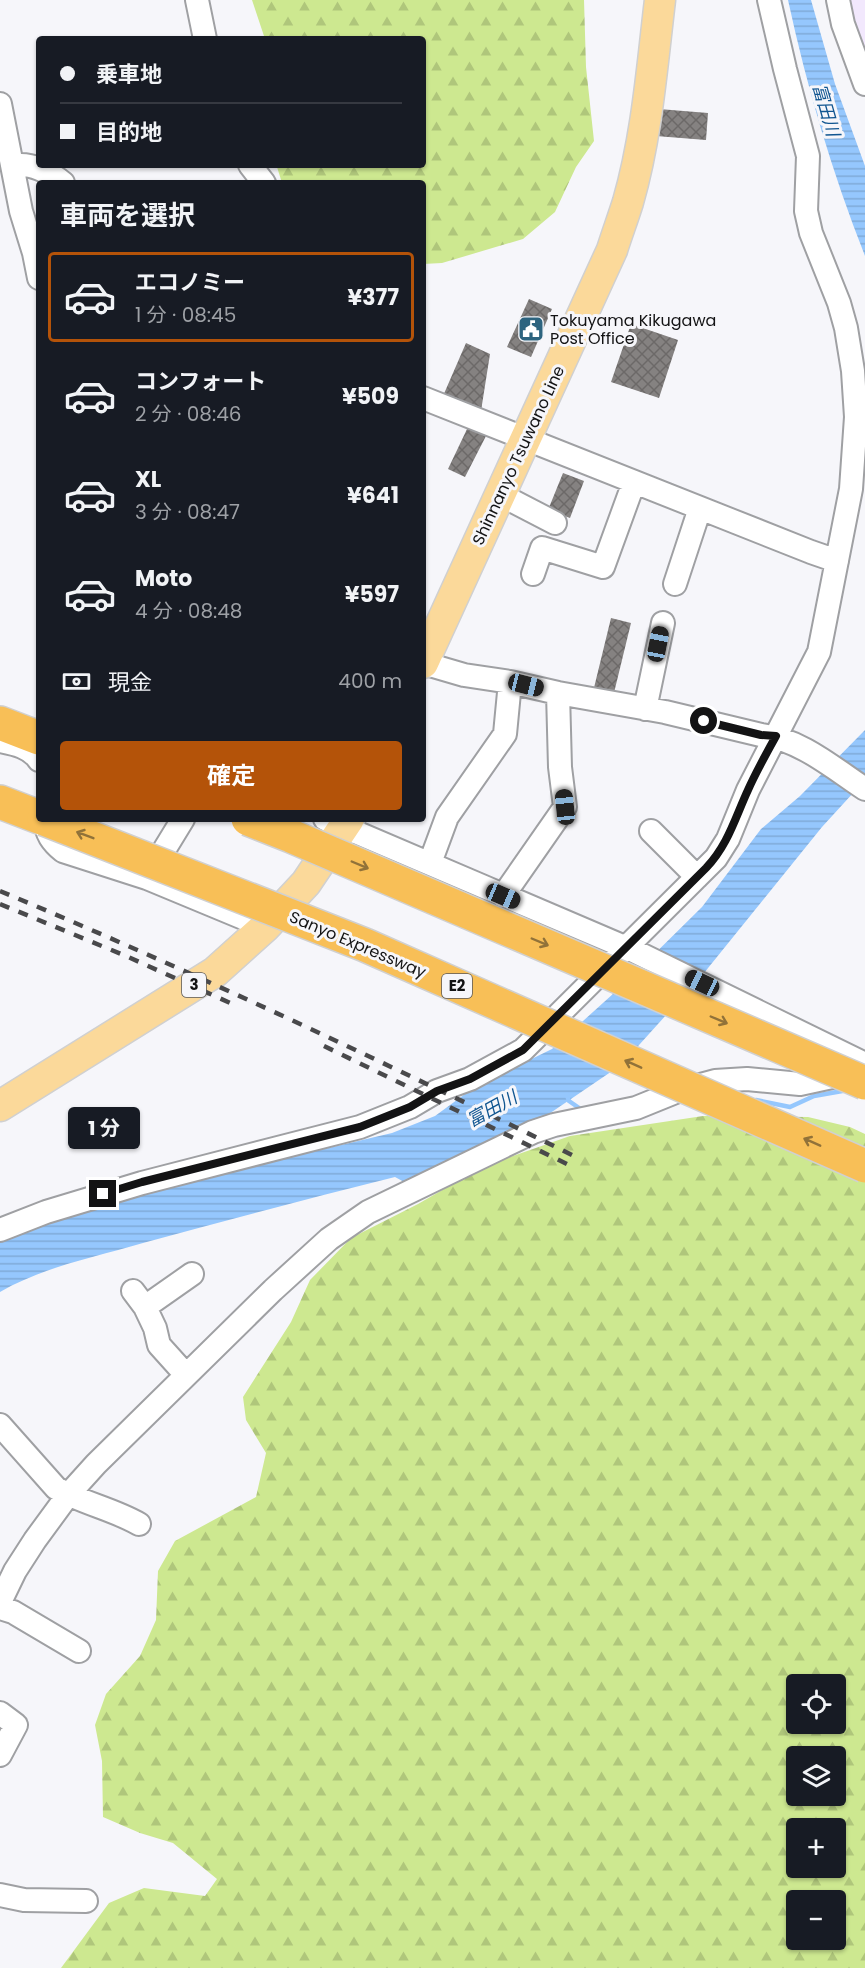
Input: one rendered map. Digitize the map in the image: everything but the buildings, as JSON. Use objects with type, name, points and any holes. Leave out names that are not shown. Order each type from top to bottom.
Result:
[{"type":"highway","points":[[0,723],[36,737]]},
{"type":"highway","points":[[0,802],[36,816]]},
{"type":"highway","name":"Sanyo Expressway","points":[[53,822],[365,945],[865,1166]]},
{"type":"highway","points":[[255,822],[865,1083]]},
{"type":"main road","name":"Shinnanyo Tsuwano Line","points":[[426,656],[612,250],[628,201],[649,97],[660,0]]},
{"type":"main road","name":"3","points":[[0,1106],[215,972],[265,927],[306,883],[339,822]]},
{"type":"street","points":[[197,0],[204,36]]},
{"type":"street","points":[[0,1230],[46,1212],[142,1182],[360,1127],[410,1107],[437,1091],[470,1079],[523,1050],[629,949],[716,858],[728,839],[748,790],[819,652],[851,489],[856,417],[853,371],[846,328],[839,303],[811,233],[806,211],[808,156],[769,0]]},
{"type":"street","points":[[838,0],[843,24],[865,84]]},
{"type":"street","points":[[0,104],[21,211],[36,250]]},
{"type":"street","points":[[13,166],[22,164],[54,175],[60,180]]},
{"type":"street","points":[[252,168],[262,180]]},
{"type":"street","points":[[426,402],[837,561]]},
{"type":"street","points":[[532,574],[542,548],[603,567],[634,482]]},
{"type":"street","points":[[499,494],[555,523]]},
{"type":"street","points":[[675,584],[700,508]]},
{"type":"street","points":[[645,709],[663,623]]},
{"type":"street","points":[[426,664],[464,675],[510,682],[761,735],[776,736],[792,742],[821,759],[865,789]]},
{"type":"street","points":[[430,863],[447,818],[505,734],[510,682]]},
{"type":"street","points":[[503,896],[565,807],[560,767],[558,693]]},
{"type":"street","points":[[0,741],[19,745],[36,755]]},
{"type":"street","points":[[45,822],[46,830],[53,842],[63,851],[147,878],[265,927]]},
{"type":"street","points":[[147,878],[181,822]]},
{"type":"street","points":[[339,822],[503,896],[629,949],[865,1064]]},
{"type":"street","points":[[651,831],[697,877]]},
{"type":"street","points":[[0,1602],[7,1566],[96,1464],[281,1283],[329,1239],[368,1212],[533,1132],[554,1125],[636,1108],[678,1091],[716,1081],[747,1079],[800,1083],[865,1069]]},
{"type":"street","points":[[186,1375],[159,1345],[155,1328],[139,1299],[192,1274]]},
{"type":"street","points":[[0,1425],[56,1488],[68,1495],[126,1516],[139,1524]]},
{"type":"street","points":[[0,1608],[13,1612],[80,1651]]},
{"type":"street","points":[[0,1713],[15,1725],[0,1755]]},
{"type":"street","points":[[0,1895],[24,1900],[86,1902]]},
{"type":"shaded area","points":[[846,0],[865,0],[865,61]]},
{"type":"green space","points":[[252,0],[584,0],[586,67],[594,141],[576,167],[555,212],[523,239],[442,263],[426,264],[426,180],[281,180],[277,168],[426,168],[426,36],[264,36]]},
{"type":"green space","points":[[703,1116],[808,1117],[850,1127],[865,1134],[865,1968],[61,1968],[109,1903],[144,1888],[205,1896],[217,1879],[173,1843],[140,1833],[103,1817],[102,1761],[95,1725],[106,1694],[140,1656],[156,1620],[158,1571],[175,1541],[256,1497],[266,1453],[246,1420],[243,1397],[291,1322],[310,1280],[351,1238],[418,1204],[484,1166],[570,1136]]},
{"type":"water","name":"富田川","points":[[788,0],[811,0],[835,84],[865,166],[865,256],[821,130]]},
{"type":"water","name":"富田川","points":[[865,730],[865,780],[822,827],[704,973],[621,1065],[540,1120],[406,1183],[395,1177],[206,1226],[70,1263],[17,1283],[0,1292],[0,1242],[9,1237],[145,1191],[392,1133],[435,1116],[476,1086],[552,1049],[624,984],[702,907],[761,829],[800,796]]},
{"type":"waterway","points":[[756,1100],[790,1107],[814,1096],[848,1090]]},
{"type":"waterway","points":[[567,1095],[569,1101],[582,1110]]},
{"type":"railway","points":[[0,891],[288,1018],[572,1155]]},
{"type":"railway","points":[[0,904],[126,956],[237,1006]]},
{"type":"railway","points":[[324,1046],[569,1165]]},
{"type":"place","name":"Tokuyama Kikugawa Post Office","points":[[531,329]]},
{"type":"route","points":[[103,1194],[360,1127],[410,1107],[437,1091],[470,1079],[523,1050],[716,858],[728,839],[748,790],[776,736],[761,735],[704,721]]}]
